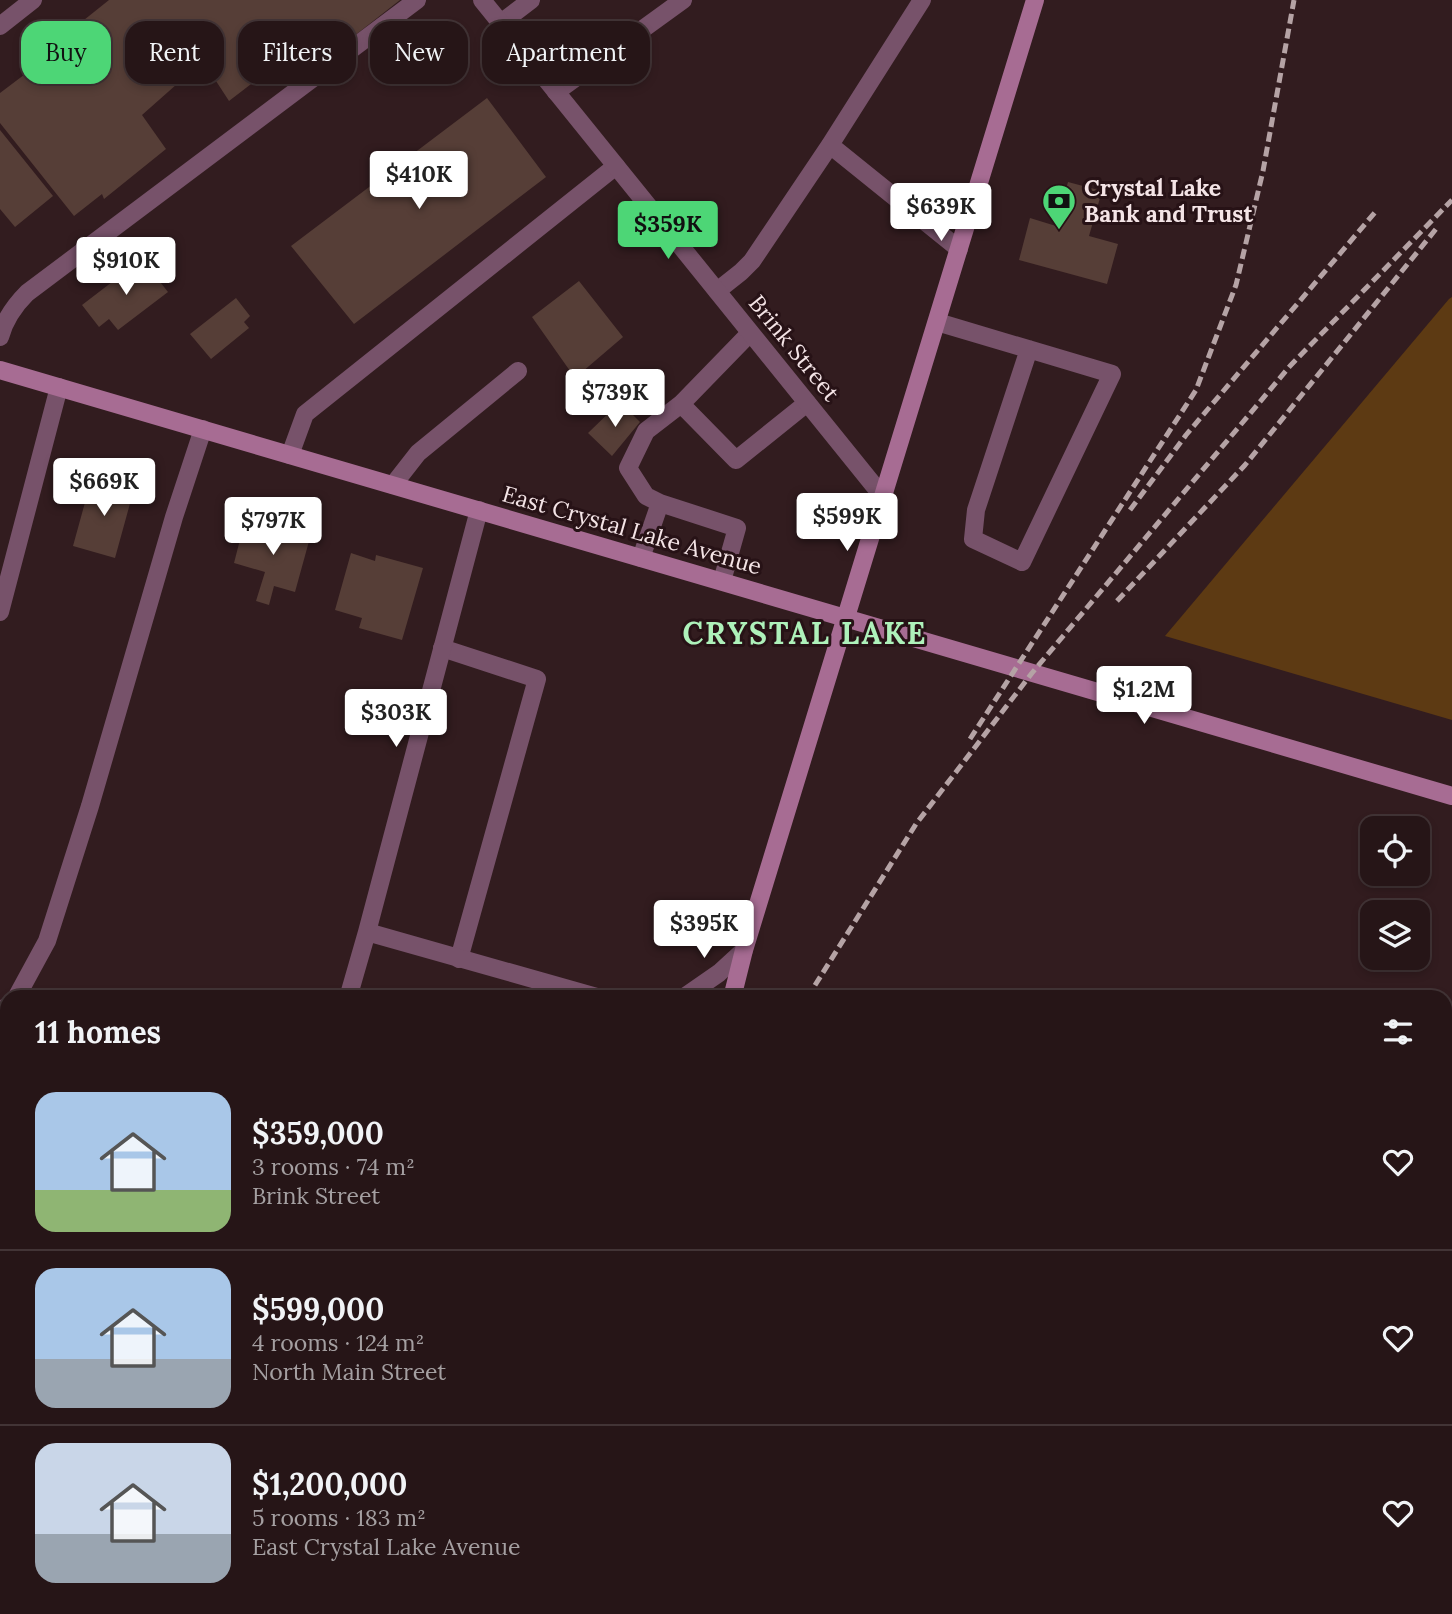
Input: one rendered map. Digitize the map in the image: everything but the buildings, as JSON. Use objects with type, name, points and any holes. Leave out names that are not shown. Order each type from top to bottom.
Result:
[{"type":"street","points":[[0,26],[33,0]]},
{"type":"street","points":[[0,337],[9,315],[27,293],[417,0]]},
{"type":"street","name":"Brink Street","points":[[482,0],[499,21]]},
{"type":"street","points":[[504,21],[531,0]]},
{"type":"street","points":[[556,92],[683,0]]},
{"type":"street","points":[[717,291],[752,261],[922,0]]},
{"type":"street","points":[[734,990],[1035,0]]},
{"type":"street","name":"Brink Street","points":[[550,84],[884,498]]},
{"type":"street","points":[[830,145],[959,249]]},
{"type":"street","points":[[290,455],[305,414],[616,166]]},
{"type":"street","points":[[937,322],[1029,349],[1112,374],[1022,562],[973,540],[976,510],[1029,349]]},
{"type":"street","points":[[722,581],[737,528],[646,496],[628,468],[646,431],[681,404],[750,333]]},
{"type":"street","name":"East Crystal Lake Avenue","points":[[0,370],[1452,796]]},
{"type":"street","points":[[393,485],[418,453],[518,372]]},
{"type":"street","points":[[0,612],[59,387]]},
{"type":"street","points":[[681,404],[736,460],[807,403]]},
{"type":"street","points":[[20,990],[47,940],[203,429]]},
{"type":"street","points":[[641,558],[660,503]]},
{"type":"street","points":[[350,990],[479,510]]},
{"type":"street","points":[[442,648],[537,679],[459,959]]},
{"type":"street","points":[[367,932],[571,990]]},
{"type":"street","points":[[695,990],[719,974],[744,950]]},
{"type":"shaded area","points":[[1452,297],[1452,720],[1165,636],[1449,299]]},
{"type":"railway","points":[[970,739],[1196,390],[1236,285],[1263,171],[1294,0]]},
{"type":"railway","points":[[812,990],[916,824],[1032,673],[1290,366],[1452,200]]},
{"type":"railway","points":[[1130,510],[1186,435],[1377,210]]},
{"type":"railway","points":[[1117,601],[1245,465],[1436,229]]},
{"type":"place","name":"Crystal Lake Bank and Trust","points":[[1059,231]]},
{"type":"district","name":"CRYSTAL LAKE","points":[[805,634]]}]
